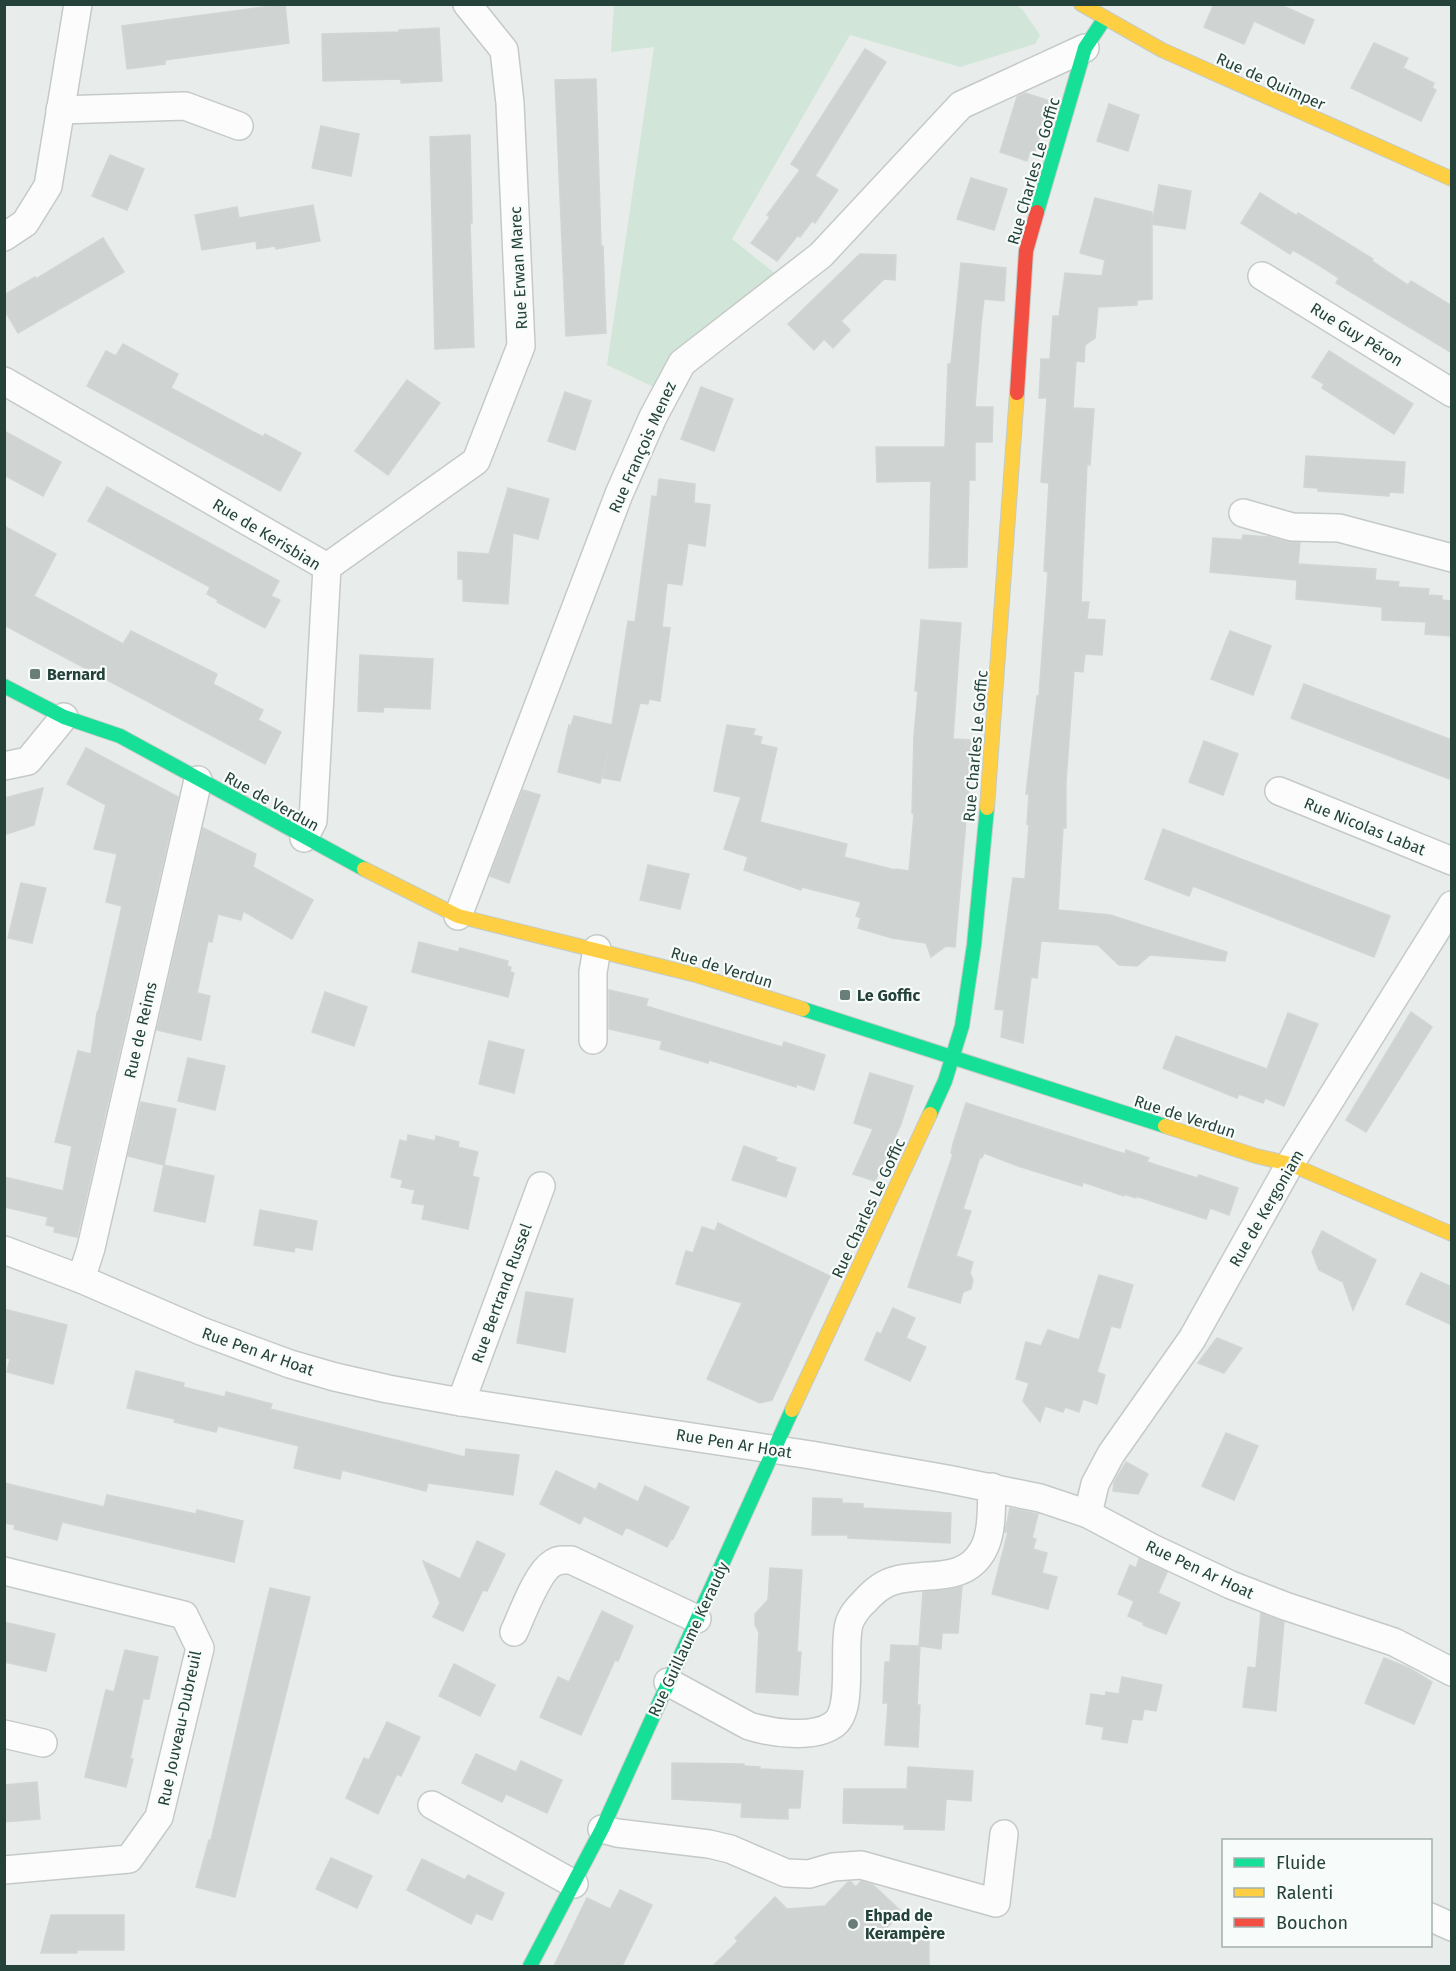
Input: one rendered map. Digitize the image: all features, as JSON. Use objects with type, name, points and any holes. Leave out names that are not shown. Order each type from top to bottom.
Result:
[{"type":"street","points":[[4,237],[25,223],[48,186],[78,4]]},
{"type":"street","name":"Rue Erwan Marec","points":[[327,567],[476,461],[521,346],[510,103],[504,50],[467,4]]},
{"type":"street","name":"Rue de Quimper","points":[[1081,4],[1162,50],[1452,179]]},
{"type":"street","name":"Rue Charles Le Goffic","points":[[774,1449],[940,1091],[962,1026],[974,945],[982,864],[1000,642],[1026,251],[1085,48],[1105,18]]},
{"type":"street","name":"Rue François Menez","points":[[458,916],[620,494],[653,417],[682,363],[821,255],[961,105],[1085,48]]},
{"type":"street","points":[[60,110],[184,106],[239,126]]},
{"type":"street","name":"Rue Guy Péron","points":[[1262,276],[1452,393]]},
{"type":"street","name":"Rue de Kerisbian","points":[[4,381],[327,567],[313,821],[304,838]]},
{"type":"street","points":[[1243,513],[1292,527],[1339,528],[1452,558]]},
{"type":"street","name":"Rue de Verdun","points":[[4,686],[64,717],[120,736],[304,838],[458,916],[696,975],[953,1056],[1256,1156],[1290,1164],[1452,1234]]},
{"type":"street","points":[[4,766],[28,761],[64,717]]},
{"type":"street","name":"Rue de Reims","points":[[81,1279],[91,1248],[198,780]]},
{"type":"street","name":"Rue Nicolas Labat","points":[[1279,791],[1452,861]]},
{"type":"street","name":"Rue de Kergoniam","points":[[1088,1514],[1095,1484],[1111,1454],[1192,1339],[1290,1164],[1452,905]]},
{"type":"street","points":[[593,1040],[593,972],[597,949]]},
{"type":"street","name":"Rue Bertrand Russel","points":[[462,1402],[542,1186]]},
{"type":"street","name":"Rue Pen Ar Hoat","points":[[4,1250],[81,1279],[201,1331],[290,1364],[335,1377],[462,1402],[774,1449],[992,1487],[1040,1498],[1088,1514],[1231,1585],[1285,1606],[1394,1642],[1452,1672]]},
{"type":"street","name":"Rue Guillaume Keraudy","points":[[530,1966],[602,1829],[774,1449]]},
{"type":"street","points":[[668,1682],[749,1726],[761,1730],[811,1733],[835,1724],[845,1704],[846,1647],[849,1623],[860,1606],[873,1592],[892,1581],[946,1576],[976,1561],[984,1549],[988,1535],[992,1487]]},
{"type":"street","points":[[514,1632],[542,1574],[552,1563],[561,1559],[571,1560],[698,1619]]},
{"type":"street","name":"Rue Jouveau-Dubreuil","points":[[4,1571],[184,1615],[200,1648],[159,1817],[129,1859],[4,1870]]},
{"type":"street","points":[[4,1734],[43,1743]]},
{"type":"street","points":[[432,1805],[574,1884]]},
{"type":"street","points":[[602,1829],[730,1849],[786,1873],[809,1875],[833,1867],[861,1865],[996,1903],[1004,1834]]},
{"type":"street","points":[[1432,1917],[1452,1927]]},
{"type":"green space","points":[[1015,4],[1023,10],[1040,35],[1035,44],[960,67],[850,35],[732,239],[781,278],[658,389],[607,365],[654,47],[611,52],[614,5]]},
{"type":"building","points":[[285,4],[289,43],[165,60],[165,64],[127,69],[122,26]]},
{"type":"building","points":[[1214,4],[1279,4],[1314,20],[1304,44],[1254,21],[1244,44],[1204,27]]},
{"type":"building","points":[[439,28],[442,81],[401,83],[401,79],[323,81],[322,34],[399,32],[399,30]]},
{"type":"building","points":[[1374,43],[1408,58],[1403,68],[1434,83],[1432,88],[1436,90],[1421,121],[1351,88]]},
{"type":"building","points":[[865,49],[886,62],[815,176],[838,190],[815,223],[812,221],[800,237],[798,235],[777,261],[751,243],[770,217],[767,215],[800,170],[791,164]]},
{"type":"building","points":[[596,79],[606,333],[566,336],[555,80]]},
{"type":"building","points":[[1025,93],[1050,101],[1035,152],[1030,151],[1027,161],[1000,152],[1017,97]]},
{"type":"building","points":[[1109,104],[1139,115],[1128,151],[1097,141]]},
{"type":"building","points":[[321,126],[359,134],[351,176],[312,168]]},
{"type":"building","points":[[470,135],[474,347],[435,349],[430,137]]},
{"type":"building","points":[[110,155],[144,169],[127,210],[92,196]]},
{"type":"building","points":[[971,178],[1007,189],[994,230],[957,219]]},
{"type":"building","points":[[1159,185],[1191,191],[1185,229],[1152,224]]},
{"type":"building","points":[[1260,193],[1297,216],[1298,213],[1373,259],[1372,261],[1408,285],[1411,281],[1452,306],[1452,353],[1336,283],[1339,278],[1317,264],[1293,250],[1290,254],[1241,223]]},
{"type":"building","points":[[1095,198],[1152,212],[1152,299],[1137,300],[1137,305],[1098,307],[1095,338],[1085,345],[1084,362],[1076,361],[1073,408],[1094,409],[1090,465],[1087,464],[1081,602],[1089,602],[1087,619],[1105,620],[1102,655],[1085,654],[1083,672],[1074,671],[1066,781],[1066,828],[1063,828],[1058,910],[1110,915],[1227,952],[1225,961],[1150,955],[1137,966],[1119,965],[1098,945],[1041,941],[1037,978],[1031,977],[1023,1043],[1001,1037],[1004,1010],[995,1009],[1013,878],[1025,879],[1029,825],[1027,824],[1029,794],[1026,794],[1037,696],[1039,696],[1048,572],[1044,571],[1049,483],[1041,482],[1047,398],[1039,398],[1041,359],[1050,359],[1053,316],[1059,316],[1065,273],[1102,276],[1105,260],[1080,253]]},
{"type":"building","points":[[313,205],[320,241],[276,249],[275,246],[257,249],[256,241],[202,250],[195,215],[237,207],[239,218]]},
{"type":"building","points":[[103,238],[124,272],[18,333],[4,309],[4,295],[35,277],[36,279]]},
{"type":"building","points":[[860,254],[896,255],[895,280],[884,279],[841,321],[850,330],[833,348],[824,339],[814,350],[788,324]]},
{"type":"building","points":[[961,263],[1006,268],[1004,301],[984,299],[981,325],[975,407],[993,407],[992,442],[975,442],[975,480],[969,480],[967,567],[929,568],[931,481],[877,482],[876,447],[945,447],[948,364],[951,364]]},
{"type":"building","points":[[123,344],[178,374],[171,388],[263,437],[265,434],[301,453],[280,491],[87,386],[106,351],[116,356]]},
{"type":"building","points":[[1329,351],[1413,404],[1394,434],[1322,388],[1324,384],[1312,377]]},
{"type":"building","points":[[407,380],[440,403],[388,475],[355,451]]},
{"type":"building","points":[[701,387],[733,399],[714,451],[681,439]]},
{"type":"building","points":[[565,392],[591,401],[575,450],[548,441]]},
{"type":"building","points":[[4,431],[61,462],[43,496],[4,475]]},
{"type":"building","points":[[1306,456],[1405,462],[1403,493],[1389,492],[1389,496],[1318,491],[1318,488],[1304,487]]},
{"type":"building","points":[[659,479],[695,484],[694,503],[710,505],[705,546],[688,543],[682,585],[667,583],[662,627],[670,628],[660,701],[649,699],[648,704],[640,703],[620,781],[603,778],[608,750],[600,783],[558,772],[569,725],[571,726],[574,716],[612,725],[628,621],[635,622],[652,496],[657,497]]},
{"type":"building","points":[[107,487],[279,581],[271,596],[280,600],[265,628],[217,602],[218,600],[207,594],[210,587],[88,521]]},
{"type":"building","points":[[508,488],[549,499],[538,539],[513,533],[508,604],[463,601],[463,579],[458,579],[458,552],[489,554]]},
{"type":"building","points":[[4,526],[56,554],[34,596],[123,644],[131,631],[217,674],[213,684],[263,710],[258,720],[281,732],[265,764],[4,625]]},
{"type":"building","points":[[1243,535],[1300,543],[1298,564],[1376,569],[1375,580],[1399,582],[1398,587],[1429,589],[1428,595],[1442,596],[1442,600],[1452,601],[1452,636],[1425,634],[1426,622],[1382,620],[1382,607],[1296,599],[1297,580],[1210,572],[1213,538],[1242,540]]},
{"type":"building","points":[[921,620],[961,623],[953,739],[973,740],[955,947],[946,946],[931,957],[926,943],[892,938],[858,928],[861,918],[856,916],[861,902],[802,887],[801,890],[744,870],[748,857],[724,849],[741,797],[714,791],[727,725],[755,729],[753,735],[762,737],[760,744],[777,748],[760,822],[847,844],[844,857],[895,870],[909,871],[914,814],[912,813],[914,736],[918,691],[915,691]]},
{"type":"building","points":[[1230,631],[1271,646],[1253,695],[1211,679]]},
{"type":"building","points":[[360,655],[433,659],[430,709],[384,707],[383,712],[358,711]]},
{"type":"building","points":[[1304,684],[1452,740],[1452,780],[1291,718]]},
{"type":"building","points":[[1204,741],[1238,754],[1223,795],[1189,782]]},
{"type":"building","points":[[86,748],[178,797],[77,1237],[54,1232],[55,1227],[46,1225],[48,1217],[4,1207],[4,1177],[63,1191],[72,1146],[55,1142],[78,1051],[91,1054],[97,1013],[122,906],[106,902],[117,854],[94,849],[106,805],[67,784]]},
{"type":"building","points":[[43,788],[34,825],[4,835],[4,798]]},
{"type":"building","points":[[523,790],[540,795],[509,883],[490,876]]},
{"type":"building","points":[[203,828],[256,854],[253,867],[313,900],[292,939],[243,911],[241,920],[218,914],[212,942],[208,941],[197,993],[210,996],[201,1040],[157,1030]]},
{"type":"building","points":[[1163,829],[1390,916],[1374,957],[1193,886],[1189,896],[1145,879]]},
{"type":"building","points":[[648,865],[689,874],[680,909],[640,900]]},
{"type":"building","points":[[21,883],[46,888],[32,943],[8,938]]},
{"type":"building","points":[[419,942],[458,952],[460,948],[508,961],[507,966],[511,967],[510,972],[514,973],[508,997],[412,972]]},
{"type":"building","points":[[609,990],[648,999],[646,1006],[782,1047],[784,1042],[825,1055],[814,1090],[796,1084],[796,1087],[709,1060],[708,1063],[660,1049],[662,1041],[609,1029]]},
{"type":"building","points":[[325,992],[367,1007],[354,1046],[312,1032]]},
{"type":"building","points":[[1411,1012],[1432,1027],[1366,1132],[1346,1120]]},
{"type":"building","points":[[1288,1013],[1318,1024],[1284,1106],[1265,1098],[1263,1103],[1239,1094],[1237,1098],[1163,1068],[1176,1036],[1267,1069]]},
{"type":"building","points":[[489,1041],[524,1050],[514,1093],[479,1084]]},
{"type":"building","points":[[188,1058],[225,1066],[215,1110],[178,1101]]},
{"type":"building","points":[[870,1073],[913,1086],[901,1124],[875,1181],[853,1174],[873,1129],[854,1123]]},
{"type":"building","points":[[141,1102],[176,1109],[164,1165],[128,1156]]},
{"type":"building","points":[[966,1103],[1125,1154],[1126,1150],[1149,1158],[1147,1162],[1238,1188],[1229,1215],[1210,1208],[1206,1219],[1136,1196],[1136,1198],[1124,1194],[1124,1196],[1083,1182],[1082,1186],[984,1153],[982,1158],[980,1157],[963,1209],[971,1211],[956,1256],[973,1262],[970,1273],[973,1280],[971,1289],[963,1292],[960,1303],[908,1287],[953,1154],[951,1153],[953,1144]]},
{"type":"building","points":[[408,1135],[435,1141],[436,1136],[459,1142],[458,1147],[478,1152],[472,1176],[479,1178],[468,1229],[422,1219],[425,1205],[412,1203],[415,1190],[401,1187],[403,1180],[391,1177],[400,1140],[407,1142]]},
{"type":"building","points":[[744,1146],[777,1158],[775,1161],[796,1168],[786,1197],[732,1180]]},
{"type":"building","points":[[164,1165],[214,1176],[205,1222],[154,1211]]},
{"type":"building","points":[[260,1210],[317,1221],[312,1250],[295,1247],[294,1252],[254,1245]]},
{"type":"building","points":[[718,1223],[830,1276],[772,1400],[760,1403],[707,1379],[742,1303],[676,1284],[686,1251],[693,1253],[702,1227],[715,1231]]},
{"type":"building","points":[[1322,1231],[1376,1260],[1353,1310],[1343,1282],[1319,1270],[1312,1252]]},
{"type":"building","points":[[1421,1273],[1452,1287],[1452,1325],[1406,1304]]},
{"type":"building","points":[[1099,1275],[1133,1285],[1120,1328],[1111,1326],[1097,1372],[1105,1375],[1097,1404],[1083,1399],[1079,1412],[1065,1407],[1063,1412],[1045,1406],[1040,1422],[1023,1401],[1029,1383],[1016,1379],[1026,1342],[1041,1346],[1048,1330],[1079,1340]]},
{"type":"building","points":[[526,1292],[573,1299],[565,1352],[517,1343]]},
{"type":"building","points":[[893,1308],[915,1318],[906,1338],[926,1347],[910,1381],[865,1360],[877,1332],[881,1334]]},
{"type":"building","points":[[4,1309],[67,1325],[53,1384],[7,1372],[10,1359],[4,1357]]},
{"type":"building","points":[[1217,1338],[1242,1348],[1224,1373],[1198,1363]]},
{"type":"building","points":[[136,1371],[184,1383],[183,1387],[225,1397],[226,1392],[272,1404],[270,1409],[465,1457],[466,1449],[519,1455],[513,1495],[428,1483],[426,1491],[342,1470],[340,1479],[294,1468],[299,1446],[218,1426],[216,1432],[174,1422],[175,1419],[127,1408]]},
{"type":"building","points":[[1226,1433],[1258,1446],[1234,1500],[1202,1486]]},
{"type":"building","points":[[1126,1462],[1148,1474],[1138,1494],[1113,1491],[1114,1482]]},
{"type":"building","points":[[556,1471],[596,1490],[599,1483],[638,1502],[645,1486],[689,1507],[667,1547],[626,1527],[622,1535],[584,1516],[580,1524],[540,1504]]},
{"type":"building","points":[[4,1483],[104,1507],[107,1495],[196,1514],[197,1510],[243,1521],[234,1562],[62,1522],[57,1540],[14,1529],[15,1525],[4,1523]]},
{"type":"building","points":[[813,1498],[842,1499],[842,1503],[863,1504],[863,1508],[951,1513],[950,1543],[848,1538],[848,1535],[812,1535]]},
{"type":"building","points":[[1010,1508],[1038,1514],[1032,1538],[1036,1539],[1033,1549],[1047,1553],[1042,1573],[1057,1577],[1048,1609],[992,1594],[1008,1532],[1005,1532]]},
{"type":"building","points":[[477,1541],[505,1554],[487,1591],[483,1590],[463,1631],[433,1617],[440,1603],[423,1561],[460,1579]]},
{"type":"building","points":[[1139,1559],[1167,1572],[1158,1593],[1180,1603],[1166,1634],[1128,1616],[1134,1601],[1118,1594],[1130,1565],[1136,1568]]},
{"type":"building","points":[[770,1568],[802,1570],[797,1652],[801,1652],[798,1695],[756,1692],[759,1632],[755,1625],[755,1614],[768,1600]]},
{"type":"building","points":[[962,1586],[958,1633],[942,1633],[941,1649],[920,1646],[917,1705],[920,1705],[918,1747],[885,1745],[888,1703],[883,1703],[885,1662],[890,1662],[891,1645],[919,1646],[923,1592]]},
{"type":"building","points":[[270,1588],[310,1597],[235,1897],[196,1887],[209,1840],[211,1840]]},
{"type":"building","points":[[602,1611],[633,1626],[581,1735],[540,1717],[558,1677],[569,1682]]},
{"type":"building","points":[[1261,1613],[1284,1622],[1276,1711],[1243,1707],[1248,1667],[1256,1668]]},
{"type":"building","points":[[4,1622],[55,1634],[46,1671],[4,1662]]},
{"type":"building","points":[[125,1650],[158,1657],[149,1699],[143,1699],[126,1787],[85,1777],[106,1690],[114,1692]]},
{"type":"building","points":[[1384,1658],[1409,1668],[1432,1682],[1414,1724],[1365,1703]]},
{"type":"building","points":[[454,1664],[495,1685],[480,1716],[439,1696]]},
{"type":"building","points":[[1122,1677],[1162,1685],[1156,1711],[1144,1709],[1142,1720],[1132,1719],[1127,1743],[1102,1739],[1104,1727],[1086,1724],[1091,1694],[1105,1696],[1106,1692],[1119,1694]]},
{"type":"building","points":[[387,1722],[420,1737],[401,1776],[397,1774],[378,1814],[346,1798],[364,1758],[369,1760]]},
{"type":"building","points":[[476,1754],[516,1772],[521,1761],[562,1780],[547,1813],[506,1794],[502,1802],[462,1783]]},
{"type":"building","points":[[672,1763],[744,1764],[744,1766],[760,1767],[760,1769],[803,1771],[800,1808],[788,1808],[788,1819],[741,1817],[742,1803],[672,1799]]},
{"type":"building","points":[[908,1767],[973,1771],[971,1801],[946,1799],[944,1830],[904,1829],[905,1825],[843,1823],[844,1789],[907,1789]]},
{"type":"building","points":[[37,1782],[40,1819],[4,1822],[4,1785]]},
{"type":"building","points":[[331,1858],[372,1876],[357,1908],[316,1889]]},
{"type":"building","points":[[422,1859],[465,1880],[468,1875],[504,1893],[492,1920],[476,1913],[471,1924],[407,1890]]},
{"type":"building","name":"Ehpad de Kerampère","points":[[861,1881],[873,1885],[902,1912],[880,1935],[929,1934],[929,1966],[713,1966],[738,1941],[735,1938],[775,1897],[787,1909],[825,1906],[848,1882],[856,1887]]},
{"type":"building","points":[[620,1890],[652,1905],[622,1966],[554,1966],[587,1898],[610,1909]]},
{"type":"building","points":[[51,1915],[124,1915],[124,1950],[41,1953]]},
{"type":"traffic: fast","points":[[1037,212],[1085,48],[1105,18]]},
{"type":"traffic: fast","points":[[4,686],[64,717],[120,736],[364,869]]},
{"type":"traffic: fast","points":[[930,1114],[945,1081],[962,1026],[974,945],[987,808]]},
{"type":"traffic: fast","points":[[803,1009],[1165,1126]]},
{"type":"traffic: fast","points":[[530,1966],[602,1829],[792,1410]]},
{"type":"traffic: slow","points":[[1081,4],[1162,50],[1452,179]]},
{"type":"traffic: slow","points":[[987,808],[1017,393]]},
{"type":"traffic: slow","points":[[364,869],[458,916],[696,975],[803,1009]]},
{"type":"traffic: slow","points":[[792,1410],[930,1114]]},
{"type":"traffic: slow","points":[[1165,1126],[1256,1156],[1290,1164],[1452,1234]]},
{"type":"traffic: jam","points":[[1017,393],[1026,251],[1037,212]]},
{"type":"place","name":"Bernard","points":[[35,674]]},
{"type":"place","name":"Le Goffic","points":[[845,995]]},
{"type":"place","name":"Ehpad de Kerampère","points":[[853,1924]]}]
